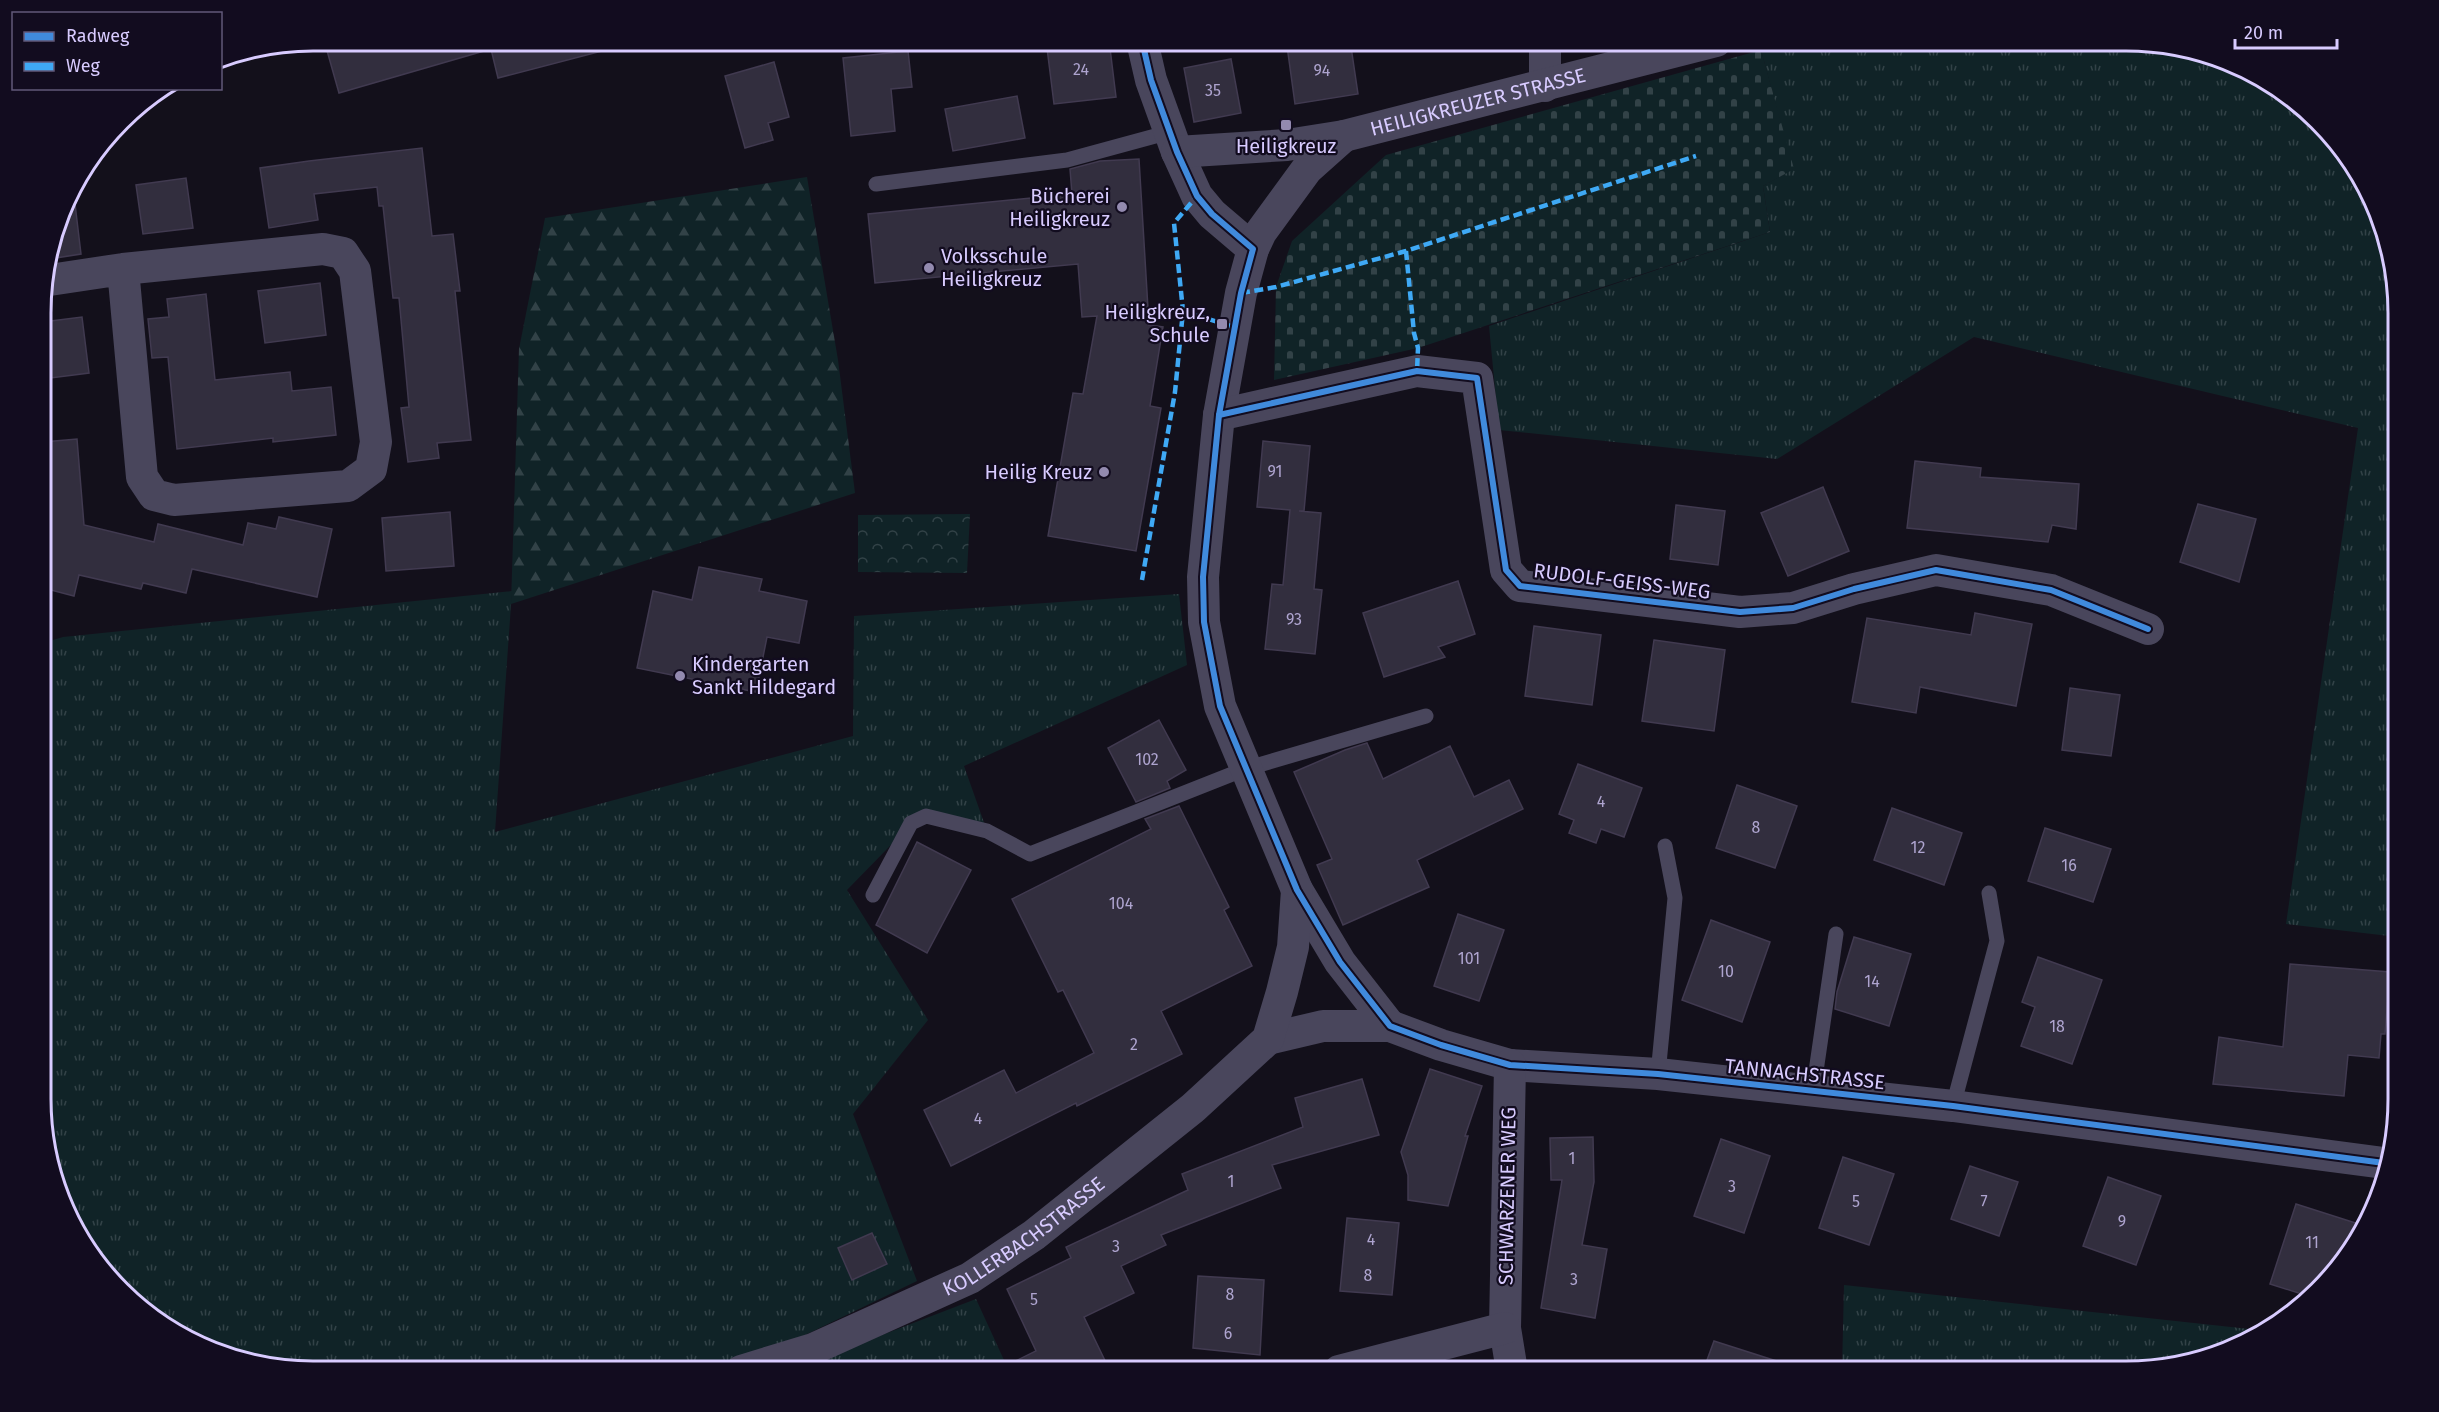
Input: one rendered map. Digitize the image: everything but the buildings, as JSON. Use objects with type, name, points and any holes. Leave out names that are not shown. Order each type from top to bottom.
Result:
[{"type":"street","points":[[1144,51],[1151,80],[1197,196],[1212,214],[1253,249]]},
{"type":"street","points":[[1545,51],[1545,86]]},
{"type":"street","name":"HEILIGKREUZER STRASSE","points":[[1174,142],[1287,145],[1344,136],[1675,51]]},
{"type":"street","name":"HEILIGKREUZER STRASSE","points":[[1268,1039],[1293,947],[1297,890],[1220,706],[1204,622],[1203,577],[1219,416],[1239,304],[1253,249],[1261,232],[1306,169],[1344,136]]},
{"type":"street","points":[[53,280],[123,269],[323,249],[343,253],[356,271],[376,442],[371,469],[348,486],[174,500],[154,495],[142,477],[123,269]]},
{"type":"street","name":"RUDOLF-GEISS-WEG","points":[[1219,416],[1417,371],[1477,378],[1506,570],[1520,586],[1740,612],[1793,608],[1854,589],[1936,570],[2051,590],[2148,629]]},
{"type":"street","points":[[1297,890],[1341,962],[1390,1026]]},
{"type":"street","name":"TANNACHSTRASSE","points":[[1268,1039],[1323,1026],[1390,1026],[1441,1045],[1510,1065],[1658,1074],[1953,1106],[2380,1162]]},
{"type":"street","name":"KOLLERBACHSTRASSE","points":[[774,1361],[813,1349],[970,1278],[1034,1235],[1184,1116],[1268,1039]]},
{"type":"street","name":"SCHWARZENER WEG","points":[[1510,1065],[1505,1328],[1510,1361]]},
{"type":"street","points":[[1378,1361],[1505,1328]]},
{"type":"lane","points":[[876,184],[1067,160],[1174,142]]},
{"type":"lane","points":[[873,895],[911,823],[926,816],[987,831],[1030,854],[1245,769],[1426,716]]},
{"type":"lane","points":[[1658,1074],[1675,898],[1665,846]]},
{"type":"lane","points":[[1953,1106],[1997,941],[1989,893]]},
{"type":"lane","points":[[1812,1092],[1836,934]]},
{"type":"green space","points":[[1761,51],[2126,51],[2177,56],[2226,71],[2272,95],[2299,116],[2334,154],[2353,182],[2368,213],[2379,245],[2386,279],[2388,313],[2388,936],[2286,924],[2358,428],[1974,337],[1777,459],[1499,430],[1489,326],[1770,232],[1763,186],[1793,169]]},
{"type":"green space","points":[[1761,51],[1794,169],[1763,186],[1770,232],[1418,348],[1274,380],[1276,287],[1292,241],[1386,155]]},
{"type":"green space","points":[[807,177],[838,360],[855,493],[511,604],[519,349],[545,218]]},
{"type":"green space","points":[[970,514],[967,573],[858,572],[858,515]]},
{"type":"green space","points":[[512,591],[495,832],[853,736],[854,616],[1179,594],[1187,665],[964,766],[987,831],[926,809],[847,890],[928,1020],[853,1114],[917,1281],[803,1336],[732,1361],[313,1361],[279,1359],[245,1352],[197,1334],[167,1317],[140,1296],[116,1272],[95,1245],[78,1215],[65,1183],[53,1133],[51,1099],[51,641],[63,637]]},
{"type":"green space","points":[[1844,1285],[2251,1329],[2210,1347],[2160,1359],[1842,1361]]},
{"type":"green space","points":[[976,1299],[1004,1361],[814,1361]]},
{"type":"marked path","points":[[1241,293],[1276,287],[1406,251],[1696,156]]},
{"type":"marked path","points":[[1142,580],[1175,392],[1183,311],[1174,223],[1197,196]]},
{"type":"marked path","points":[[1406,251],[1414,333],[1418,348],[1417,371]]},
{"type":"marked path","points":[[1183,311],[1234,327]]},
{"type":"cycle path","points":[[1144,51],[1151,80],[1177,152],[1197,196],[1212,214],[1253,249],[1241,293],[1219,415],[1203,577],[1204,622],[1220,706],[1297,890],[1340,962],[1390,1026],[1441,1045],[1510,1065],[1658,1074],[1953,1106],[2380,1162]]},
{"type":"cycle path","points":[[1219,415],[1417,371],[1477,378],[1506,570],[1520,586],[1740,612],[1793,608],[1854,589],[1936,570],[2051,590],[2148,629]]},
{"type":"place","name":"Heiligkreuz","points":[[1286,125]]},
{"type":"place","name":"Bücherei Heiligkreuz","points":[[1122,207]]},
{"type":"place","name":"Volksschule Heiligkreuz","points":[[929,268]]},
{"type":"place","name":"Heiligkreuz, Schule","points":[[1222,324]]},
{"type":"place","name":"Heilig Kreuz","points":[[1104,472]]},
{"type":"place","name":"Kindergarten Sankt Hildegard","points":[[680,676]]}]
